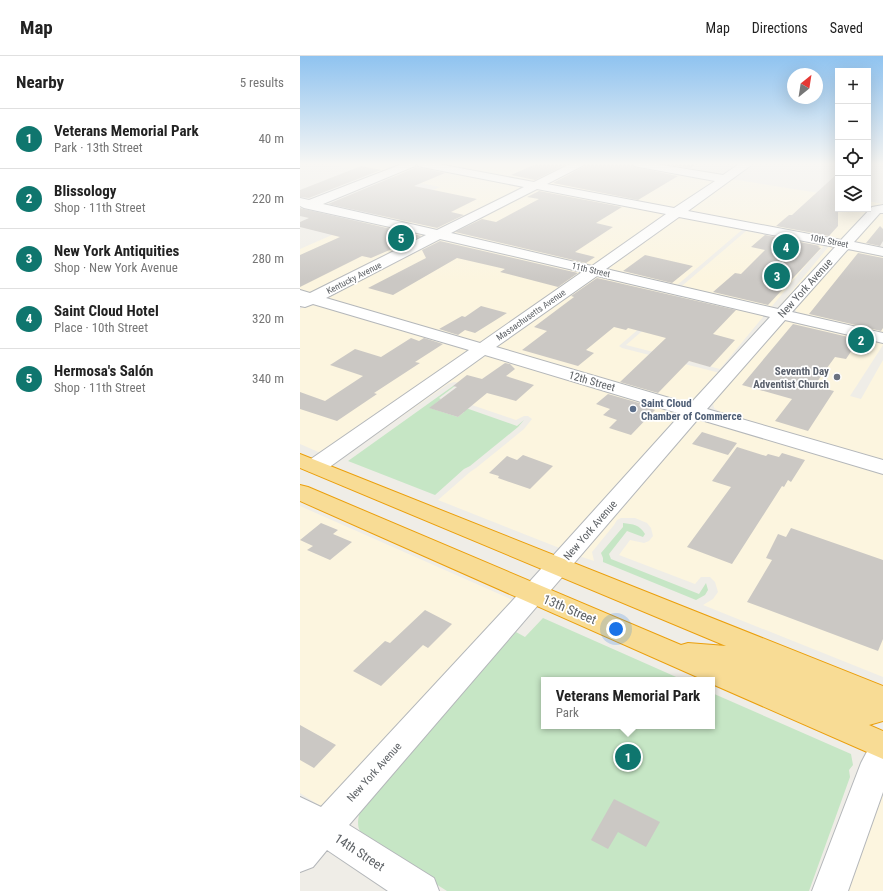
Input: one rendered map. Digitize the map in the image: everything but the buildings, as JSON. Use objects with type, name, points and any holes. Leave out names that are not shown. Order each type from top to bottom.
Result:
[{"type":"highway","points":[[304,470],[428,512],[883,699]]},
{"type":"highway","name":"13th Street","points":[[300,492],[883,745]]},
{"type":"highway","points":[[670,653],[732,658],[848,707],[870,712],[883,708]]},
{"type":"street","name":"Kentucky Avenue","points":[[304,300],[501,203]]},
{"type":"street","name":"10th Street","points":[[624,203],[883,252]]},
{"type":"street","name":"Massachusetts Avenue","points":[[304,470],[483,349],[691,203]]},
{"type":"street","name":"11th Street","points":[[304,205],[439,234],[883,338]]},
{"type":"street","name":"New York Avenue","points":[[300,856],[312,821],[534,594],[694,411],[845,244],[876,210],[883,209]]},
{"type":"street","name":"12th Street","points":[[304,300],[483,349],[883,467]]},
{"type":"street","points":[[830,891],[877,763],[883,752]]},
{"type":"street","name":"14th Street","points":[[312,821],[421,891]]},
{"type":"shaded area","points":[[404,203],[494,203],[439,231],[374,216]]},
{"type":"shaded area","points":[[507,203],[614,203],[670,214],[592,267],[448,233]]},
{"type":"shaded area","points":[[638,203],[685,203],[675,210]]},
{"type":"shaded area","points":[[698,203],[835,203],[835,212],[871,212],[871,203],[883,204],[883,207],[841,241],[685,212]]},
{"type":"shaded area","points":[[881,211],[883,211],[883,239],[875,244],[883,249],[852,243]]},
{"type":"shaded area","points":[[680,215],[837,245],[778,309],[829,245],[743,229],[676,286],[603,269]]},
{"type":"shaded area","points":[[366,220],[431,235],[313,295],[300,291],[300,249]]},
{"type":"shaded area","points":[[746,231],[824,246],[811,259],[720,369],[626,345],[691,289],[682,286]]},
{"type":"shaded area","points":[[440,237],[585,272],[482,344],[322,297]]},
{"type":"shaded area","points":[[844,251],[862,251],[883,256],[883,334],[797,313],[795,309]]},
{"type":"shaded area","points":[[596,274],[679,294],[619,346],[720,373],[690,405],[493,348]]},
{"type":"shaded area","points":[[311,303],[472,351],[323,454],[300,444],[300,309]]},
{"type":"shaded area","points":[[788,318],[883,341],[883,345],[850,396],[861,399],[883,360],[883,460],[720,412],[714,408],[713,403],[734,377]]},
{"type":"shaded area","points":[[484,354],[682,414],[562,549],[438,500],[470,472],[524,429],[532,419],[528,416],[524,416],[516,420],[466,403],[460,383],[454,382],[448,384],[340,460],[337,459]]},
{"type":"shaded area","points":[[698,418],[883,474],[883,677],[703,605],[713,599],[718,592],[715,582],[710,577],[701,577],[695,584],[619,555],[630,540],[644,543],[649,541],[653,536],[651,528],[647,523],[635,518],[621,518],[617,520],[592,552],[594,561],[579,556]]},
{"type":"shaded area","points":[[300,506],[515,601],[325,809],[300,793]]},
{"type":"shaded area","points":[[883,792],[883,891],[848,891]]},
{"type":"green space","points":[[455,386],[439,398],[441,399],[430,408],[458,417],[464,412],[463,407],[517,426],[524,420],[518,427],[470,466],[464,469],[435,495],[348,461]]},
{"type":"green space","points":[[623,523],[636,526],[645,534],[643,537],[627,531],[609,554],[611,559],[699,594],[706,583],[708,590],[705,595],[696,600],[603,562],[601,553],[623,527]]},
{"type":"green space","points":[[543,618],[676,677],[541,677],[541,729],[715,729],[715,694],[851,754],[853,765],[849,770],[850,777],[809,891],[447,891],[369,842],[361,833],[358,826],[361,805],[516,632],[525,637]]},
{"type":"place","name":"Hermosa's Salón","points":[[401,238]]},
{"type":"place","name":"Saint Cloud Hotel","points":[[786,247]]},
{"type":"place","name":"New York Antiquities","points":[[777,276]]},
{"type":"place","name":"Blissology","points":[[861,340]]},
{"type":"place","name":"Seventh Day Adventist Church","points":[[837,377]]},
{"type":"place","name":"Saint Cloud Chamber of Commerce","points":[[633,409]]},
{"type":"place","name":"Veterans Memorial Park","points":[[628,757]]}]
